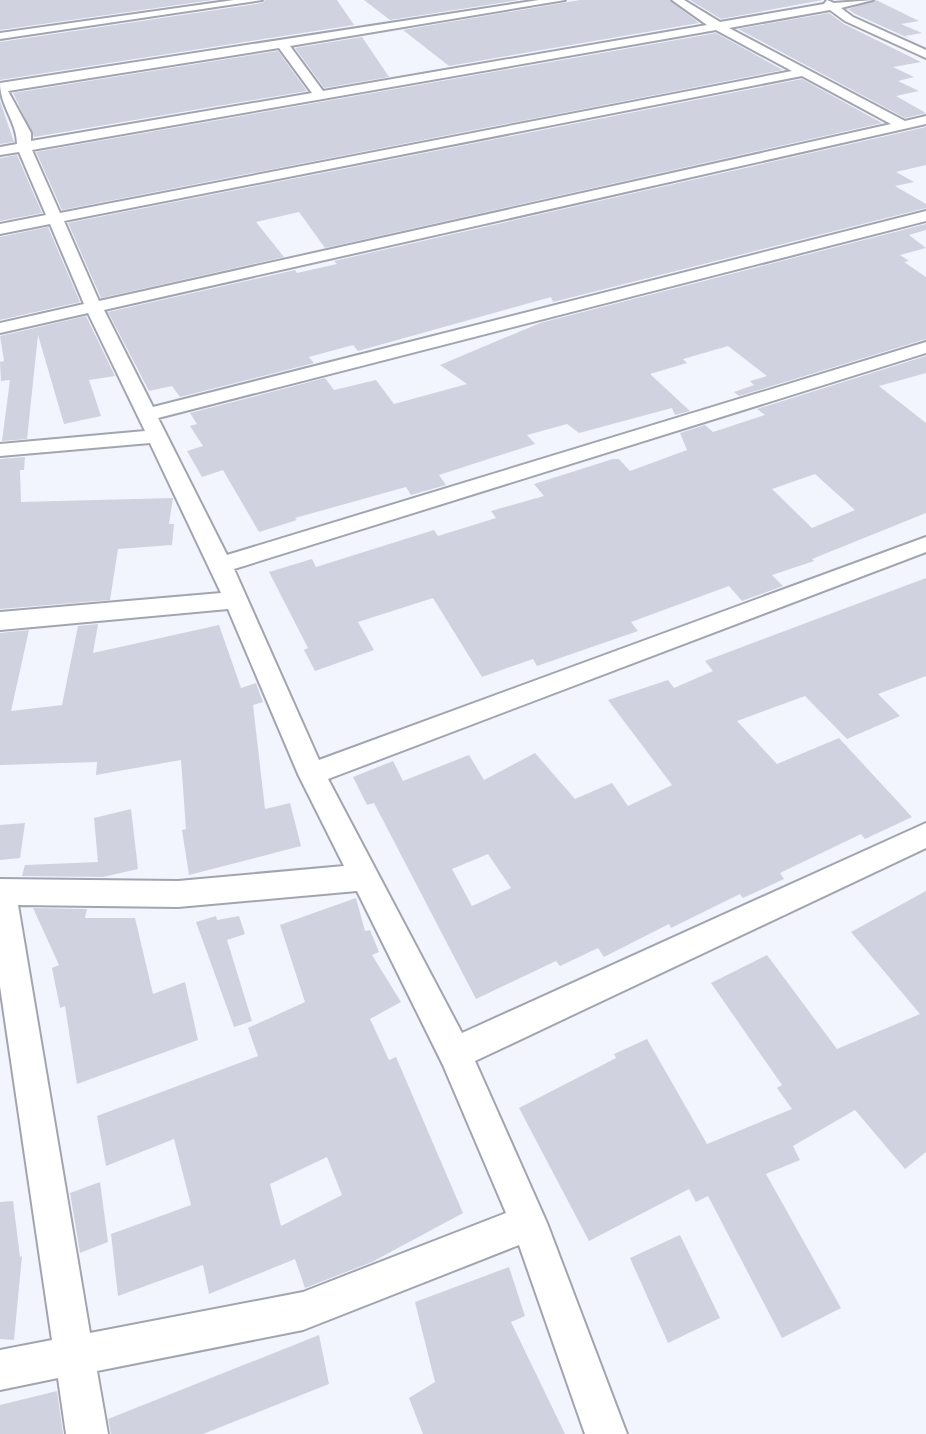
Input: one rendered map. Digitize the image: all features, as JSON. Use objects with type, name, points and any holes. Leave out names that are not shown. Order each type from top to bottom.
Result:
[{"type":"street","points":[[0,36],[257,0]]},
{"type":"street","points":[[12,148],[24,133],[0,87],[560,0]]},
{"type":"street","points":[[677,0],[719,27],[903,125]]},
{"type":"street","points":[[821,0],[849,19],[926,54]]},
{"type":"street","points":[[12,148],[868,0]]},
{"type":"street","points":[[282,44],[319,94]]},
{"type":"street","points":[[0,229],[803,72]]},
{"type":"street","points":[[0,328],[926,120]]},
{"type":"street","points":[[12,148],[55,218],[93,306],[221,565],[312,774],[455,1053],[529,1223],[606,1434]]},
{"type":"street","points":[[0,450],[151,426],[926,216]]},
{"type":"street","points":[[221,565],[926,347]]},
{"type":"street","points":[[312,774],[926,544]]},
{"type":"street","points":[[0,621],[234,600]]},
{"type":"street","points":[[455,1053],[926,835]]},
{"type":"street","points":[[87,1434],[0,892],[178,894],[364,877]]},
{"type":"street","points":[[0,1370],[303,1311],[529,1223]]},
{"type":"building","points":[[0,0],[213,0],[0,30]]},
{"type":"building","points":[[265,0],[337,0],[354,25],[0,80],[0,42],[262,3]]},
{"type":"building","points":[[364,0],[519,0],[390,20]]},
{"type":"building","points":[[580,0],[669,0],[699,23],[449,66],[403,30]]},
{"type":"building","points":[[690,0],[823,0],[721,19]]},
{"type":"building","points":[[876,0],[919,21],[901,24],[922,33],[905,36],[917,42],[848,9]]},
{"type":"building","points":[[829,13],[844,24],[921,62],[893,67],[914,77],[898,81],[919,91],[896,96],[926,113],[905,118],[738,29]]},
{"type":"building","points":[[716,33],[783,70],[62,210],[36,152]]},
{"type":"building","points":[[362,37],[389,77],[324,88],[295,48]]},
{"type":"building","points":[[278,51],[307,91],[34,137],[13,93]]},
{"type":"building","points":[[802,79],[882,123],[325,248],[299,212],[256,222],[284,257],[101,298],[68,223]]},
{"type":"building","points":[[0,101],[14,142],[0,144]]},
{"type":"building","points":[[926,127],[926,165],[896,172],[914,182],[895,186],[926,204],[926,208],[553,302],[551,297],[358,351],[353,345],[309,357],[314,363],[180,397],[172,386],[149,391],[108,312],[295,270],[297,273],[337,264],[334,261]]},
{"type":"building","points":[[17,155],[42,213],[0,221],[0,158]]},
{"type":"building","points":[[926,224],[926,230],[909,235],[926,248],[900,255],[909,261],[904,262],[926,277],[926,339],[739,396],[734,392],[754,385],[750,381],[767,376],[728,346],[683,359],[687,363],[650,374],[690,411],[675,415],[672,408],[579,433],[567,424],[527,435],[535,444],[439,475],[446,485],[411,495],[406,487],[295,518],[297,520],[259,532],[223,470],[202,477],[187,451],[203,446],[190,426],[197,424],[190,413],[325,378],[334,390],[376,380],[394,404],[467,384],[440,365],[540,323]]},
{"type":"building","points":[[48,227],[80,302],[0,320],[0,237]]},
{"type":"building","points":[[86,316],[115,376],[89,380],[101,416],[64,424],[38,335],[27,439],[2,441],[10,380],[1,381],[0,362],[4,361],[0,336]]},
{"type":"building","points":[[926,356],[926,373],[879,386],[926,423],[926,513],[812,559],[814,561],[772,575],[783,586],[742,601],[729,586],[631,622],[638,631],[537,666],[533,659],[482,677],[433,598],[358,622],[374,650],[315,671],[304,650],[308,648],[269,572],[312,559],[316,567],[434,530],[438,536],[496,518],[491,511],[544,496],[534,484],[613,459],[619,459],[630,471],[687,450],[680,433],[705,425],[713,432],[765,415],[757,409]],"holes":[[[815,474],[855,510],[812,528],[772,489]]]},
{"type":"building","points":[[25,457],[24,470],[20,470],[21,502],[173,498],[169,524],[174,524],[172,545],[118,549],[110,600],[0,609],[0,459]]},
{"type":"building","points":[[926,578],[926,676],[878,694],[900,716],[847,739],[805,696],[737,721],[777,764],[839,738],[912,817],[865,839],[861,834],[780,873],[784,879],[743,898],[740,894],[671,928],[669,924],[604,957],[598,948],[560,966],[556,961],[476,999],[374,803],[367,805],[353,777],[393,761],[403,781],[469,755],[484,780],[535,753],[575,799],[612,783],[628,806],[672,785],[608,700],[668,680],[674,688],[713,671],[705,661]],"holes":[[[488,854],[511,888],[472,906],[452,869]]]},
{"type":"building","points":[[98,624],[93,653],[219,625],[241,688],[256,683],[263,702],[253,705],[265,809],[290,803],[301,846],[189,875],[182,830],[186,829],[181,760],[96,775],[97,762],[0,765],[0,633],[29,630],[11,711],[62,705],[78,626]]},
{"type":"building","points":[[131,809],[138,869],[103,877],[22,876],[25,865],[98,862],[94,818]]},
{"type":"building","points":[[25,823],[20,858],[0,860],[0,825]]},
{"type":"building","points":[[926,891],[926,1152],[905,1169],[855,1110],[793,1146],[800,1160],[766,1174],[841,1308],[782,1338],[708,1196],[696,1202],[689,1189],[589,1241],[519,1108],[616,1058],[614,1054],[647,1039],[707,1144],[792,1109],[777,1088],[782,1085],[711,983],[767,955],[837,1049],[920,1014],[851,932]]},
{"type":"building","points":[[356,898],[365,931],[370,930],[379,952],[372,955],[401,1002],[370,1019],[389,1060],[396,1057],[463,1213],[372,1262],[305,1288],[295,1259],[209,1294],[203,1265],[118,1296],[111,1234],[191,1205],[174,1139],[106,1166],[97,1116],[258,1056],[248,1028],[305,1002],[280,925]],"holes":[[[327,1157],[342,1195],[281,1226],[270,1184]]]},
{"type":"building","points":[[33,908],[87,909],[85,918],[135,918],[153,994],[185,982],[198,1040],[77,1084],[65,1006],[60,1008],[52,968],[59,965]]},
{"type":"building","points":[[216,916],[217,920],[239,916],[245,934],[227,940],[252,1021],[234,1027],[196,922]]},
{"type":"building","points":[[100,1182],[108,1242],[80,1253],[70,1193]]},
{"type":"building","points":[[13,1201],[22,1256],[14,1340],[0,1339],[0,1202]]},
{"type":"building","points":[[680,1235],[720,1318],[668,1343],[630,1258]]},
{"type":"building","points":[[509,1267],[525,1316],[511,1322],[565,1434],[423,1434],[409,1398],[435,1382],[415,1302]]},
{"type":"building","points":[[319,1335],[329,1384],[203,1434],[111,1434],[108,1419]]},
{"type":"building","points":[[57,1391],[63,1434],[0,1434],[0,1405]]}]
